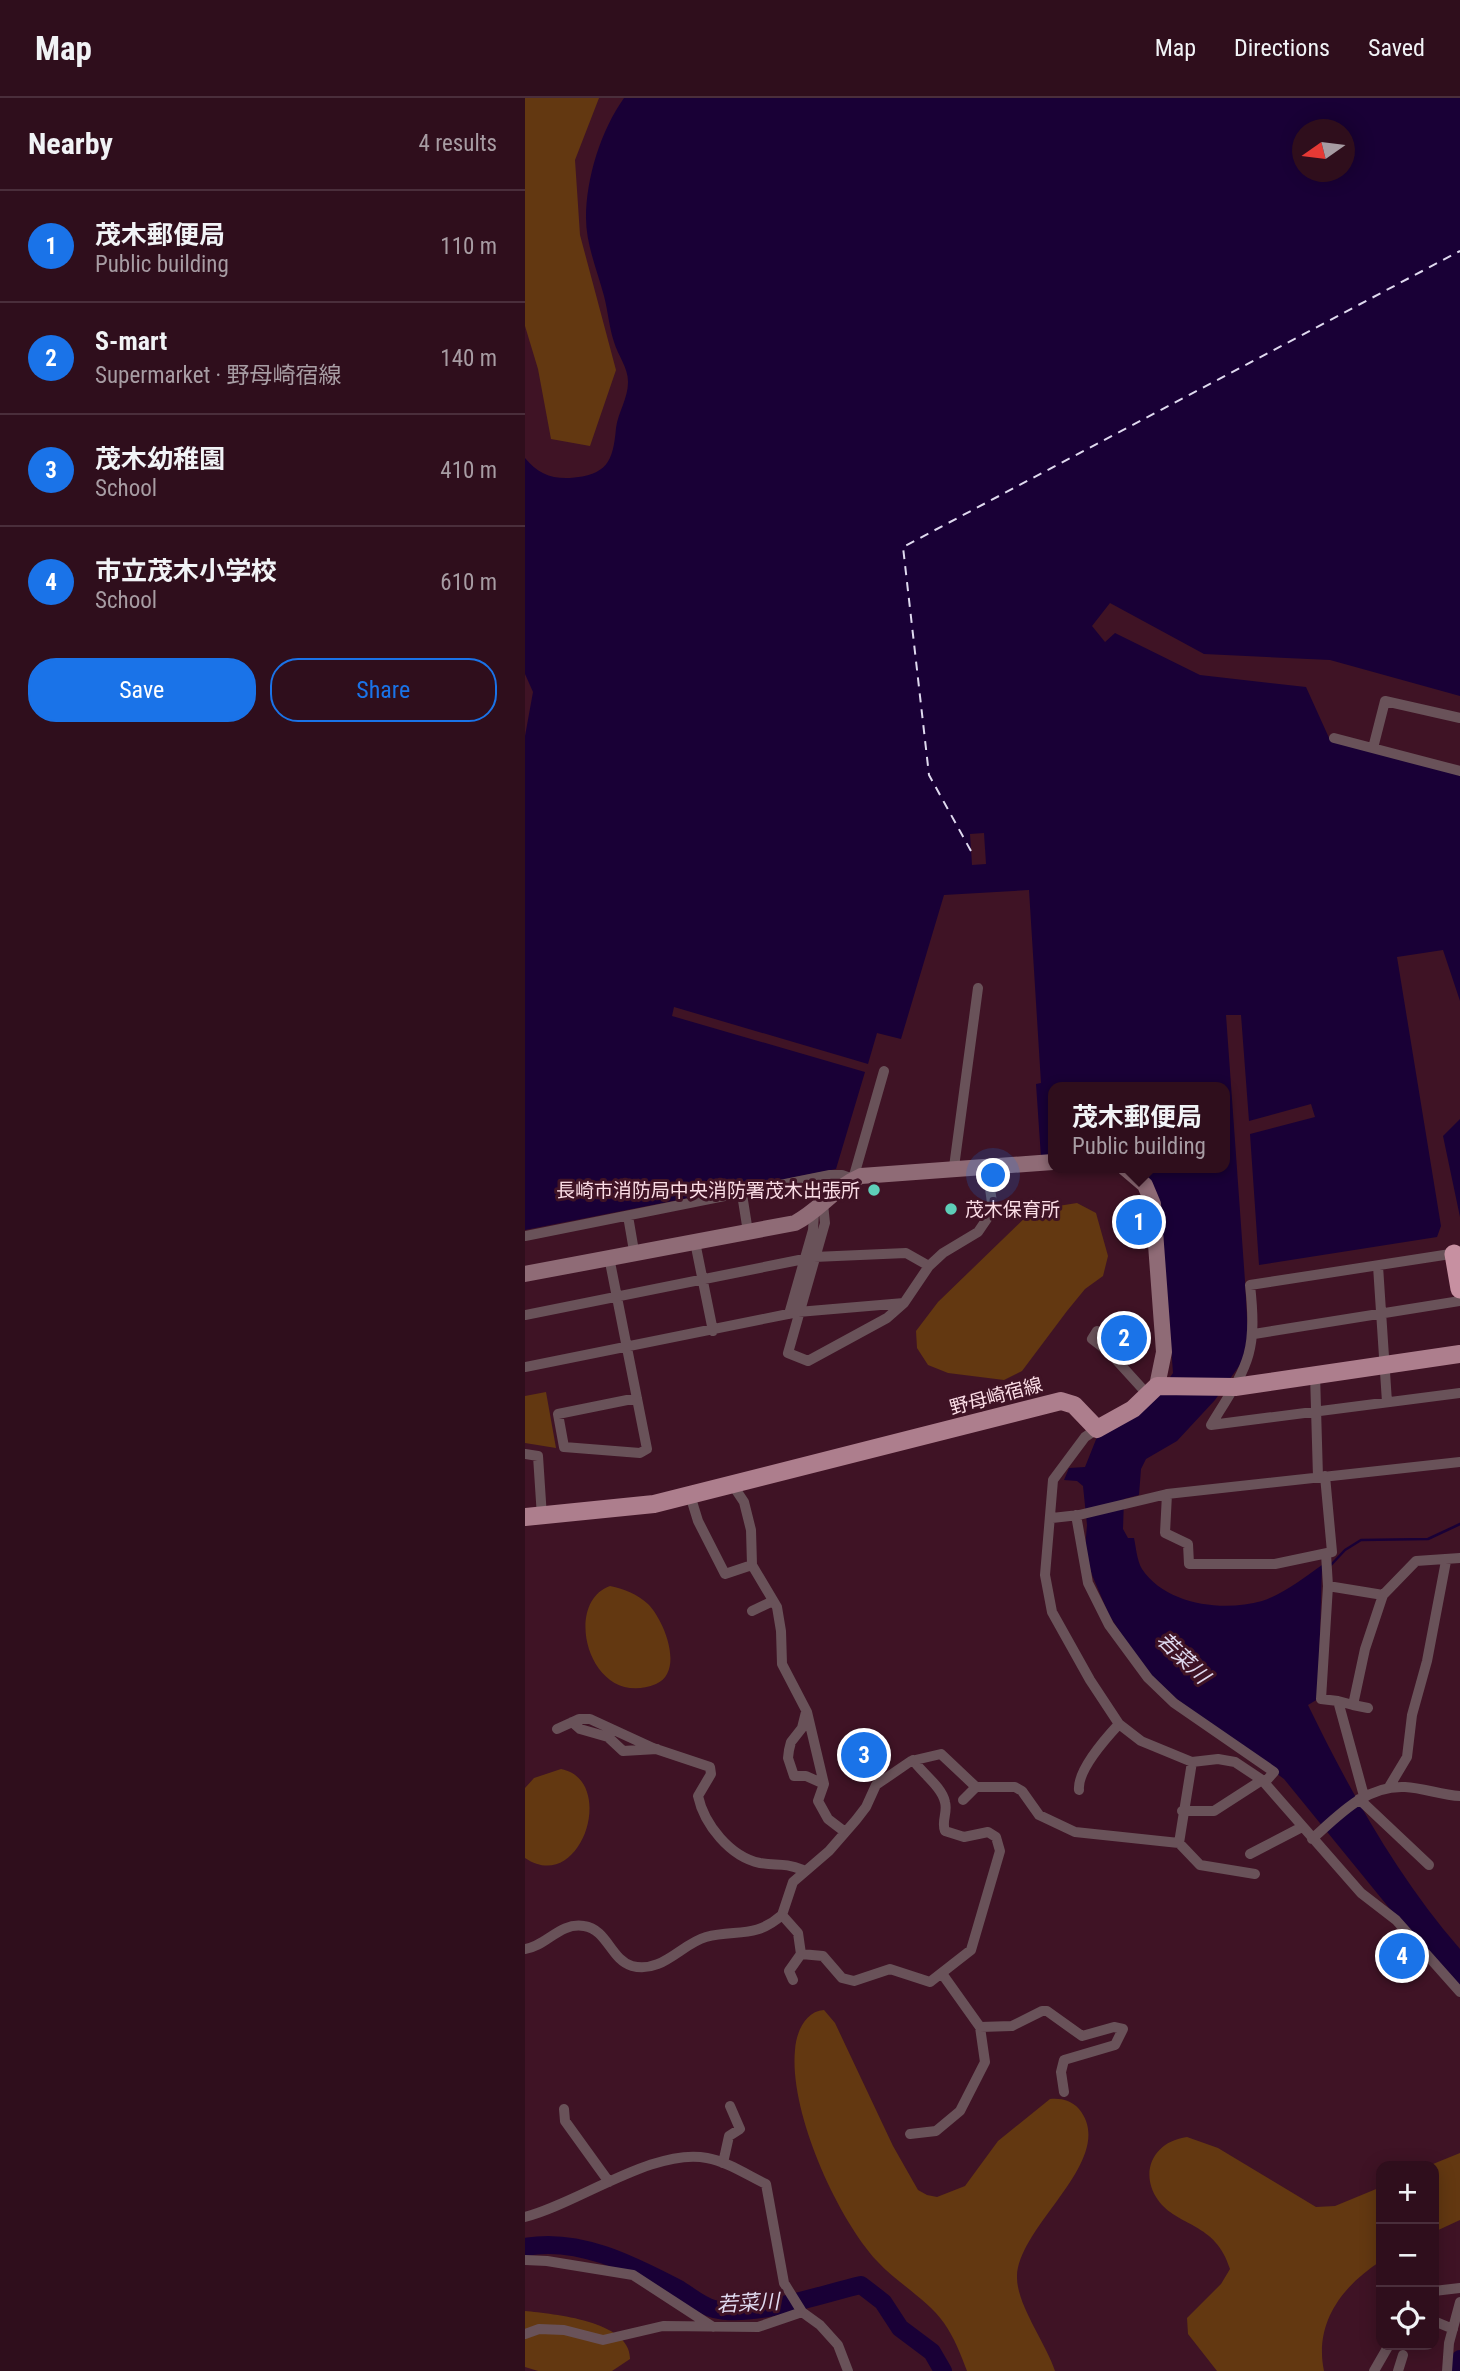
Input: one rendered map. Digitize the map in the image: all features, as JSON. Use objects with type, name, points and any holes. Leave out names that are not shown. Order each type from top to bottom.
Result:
[{"type":"highway","points":[[1457,1253],[1460,1289]]},
{"type":"main road","points":[[1097,1429],[1133,1409],[1153,1391],[1228,1387],[1460,1354]]},
{"type":"main road","name":"野母崎宿線","points":[[534,1517],[654,1504],[1061,1401],[1074,1405],[1097,1429]]},
{"type":"street","points":[[1373,748],[1385,701],[1460,718]]},
{"type":"street","points":[[1334,738],[1460,771]]},
{"type":"street","points":[[954,1167],[978,988]]},
{"type":"street","points":[[853,1179],[884,1071]]},
{"type":"street","points":[[525,1274],[634,1251],[795,1223],[818,1209],[853,1179],[879,1173],[1048,1162]]},
{"type":"street","points":[[818,1209],[825,1223],[810,1259],[794,1313],[788,1353],[808,1362],[887,1318],[904,1303],[929,1266],[943,1252],[972,1237],[989,1220],[993,1201],[987,1167]]},
{"type":"street","points":[[1097,1331],[1092,1339],[1153,1391],[1164,1352],[1153,1204],[1145,1185],[1131,1173]]},
{"type":"street","points":[[525,1236],[830,1175],[853,1179]]},
{"type":"street","points":[[742,1194],[748,1232]]},
{"type":"street","points":[[628,1216],[634,1251]]},
{"type":"street","points":[[695,1242],[713,1331]]},
{"type":"street","points":[[525,1315],[810,1259],[907,1252],[929,1266]]},
{"type":"street","points":[[1457,1253],[1250,1285],[1254,1334],[1252,1348],[1228,1387],[1211,1425],[1460,1393]]},
{"type":"street","points":[[609,1257],[628,1348],[647,1449],[641,1453],[564,1447],[558,1414],[637,1398]]},
{"type":"street","points":[[1378,1266],[1387,1402]]},
{"type":"street","points":[[1254,1334],[1460,1301]]},
{"type":"street","points":[[525,1367],[794,1313],[904,1303]]},
{"type":"street","points":[[1167,1494],[1165,1533],[1188,1544],[1189,1564],[1275,1564],[1326,1558],[1332,1552],[1322,1477],[1315,1374]]},
{"type":"street","points":[[1097,1429],[1085,1437],[1053,1480],[1052,1518],[1045,1575],[1049,1605],[1090,1680],[1119,1724],[1141,1741],[1192,1762],[1218,1759],[1235,1762],[1263,1781],[1361,1893],[1396,1920],[1460,1992]]},
{"type":"street","points":[[525,1454],[540,1452],[534,1517]]},
{"type":"street","points":[[1052,1518],[1078,1515],[1167,1494],[1460,1462]]},
{"type":"street","points":[[732,1485],[744,1502],[751,1530],[752,1565],[773,1601],[781,1631],[782,1664],[807,1712],[824,1784],[818,1801],[828,1819],[845,1832]]},
{"type":"street","points":[[690,1495],[698,1521],[725,1574],[752,1565]]},
{"type":"street","points":[[1078,1515],[1088,1583],[1109,1625],[1147,1678],[1174,1703],[1274,1772],[1214,1811],[1182,1811]]},
{"type":"street","points":[[1326,1558],[1321,1699],[1368,1708]]},
{"type":"street","points":[[1353,1705],[1365,1649],[1383,1595],[1416,1561],[1460,1558]]},
{"type":"street","points":[[1389,1787],[1407,1757],[1412,1715],[1427,1661],[1446,1561]]},
{"type":"street","points":[[1327,1582],[1383,1595]]},
{"type":"street","points":[[752,1611],[773,1601]]},
{"type":"street","points":[[1338,1701],[1360,1798],[1429,1865]]},
{"type":"street","points":[[807,1712],[802,1728],[791,1742],[788,1758],[794,1776],[806,1776],[824,1784]]},
{"type":"street","points":[[557,1729],[572,1722],[590,1719],[657,1749],[710,1767],[711,1774],[698,1796],[701,1809],[717,1833],[734,1851],[755,1862],[783,1863],[803,1870]]},
{"type":"street","points":[[572,1722],[580,1729],[608,1737],[623,1751],[657,1749]]},
{"type":"street","points":[[1079,1790],[1078,1784],[1093,1757],[1119,1724]]},
{"type":"street","points":[[525,1949],[541,1944],[567,1927],[587,1926],[605,1940],[621,1960],[637,1967],[650,1966],[701,1939],[752,1933],[782,1915],[793,1882],[803,1870],[829,1851],[866,1807],[876,1785],[913,1760],[935,1754],[945,1756],[976,1787],[1015,1787],[1022,1791],[1039,1815],[1075,1832],[1179,1843],[1200,1865],[1255,1874]]},
{"type":"street","points":[[801,1954],[823,1956],[842,1978],[854,1981],[890,1969],[927,1982],[943,1975],[971,1950],[1000,1851],[996,1838],[988,1832],[964,1837],[945,1831],[943,1826],[947,1809],[943,1794],[913,1760]]},
{"type":"street","points":[[1179,1843],[1182,1811],[1192,1762]]},
{"type":"street","points":[[963,1800],[976,1787]]},
{"type":"street","points":[[1312,1839],[1360,1798],[1389,1787],[1460,1796]]},
{"type":"street","points":[[1250,1854],[1302,1827]]},
{"type":"street","points":[[782,1915],[798,1933],[801,1954],[789,1971],[793,1980]]},
{"type":"street","points":[[910,2134],[936,2131],[960,2111],[985,2062],[980,2027],[943,1975]]},
{"type":"street","points":[[980,2027],[1012,2026],[1047,2011],[1082,2036],[1114,2026],[1123,2029],[1115,2045],[1064,2060],[1061,2072],[1064,2092]]},
{"type":"street","points":[[723,2164],[729,2136],[740,2129],[730,2106]]},
{"type":"street","points":[[564,2109],[565,2121],[609,2182]]},
{"type":"street","points":[[525,2217],[548,2211],[609,2182],[660,2162],[687,2157],[706,2158],[766,2184],[780,2273],[800,2310],[820,2325],[838,2345],[848,2371]]},
{"type":"street","points":[[525,2260],[633,2275],[713,2327]]},
{"type":"street","points":[[1439,2290],[1460,2288]]},
{"type":"street","points":[[1447,2371],[1460,2302]]},
{"type":"street","points":[[525,2334],[539,2329],[577,2331],[603,2340],[663,2326],[758,2327],[800,2310]]},
{"type":"street","points":[[1439,2323],[1453,2329]]},
{"type":"street","points":[[1374,2371],[1386,2350]]},
{"type":"street","points":[[1398,2371],[1403,2354]]},
{"type":"shaded area","points":[[525,98],[599,98],[575,160],[580,235],[616,370],[590,446],[551,439],[538,369],[525,326]]},
{"type":"shaded area","points":[[1077,1203],[1096,1213],[1108,1256],[1103,1276],[1085,1289],[1022,1371],[1004,1380],[948,1373],[928,1365],[917,1348],[916,1331],[938,1302],[1033,1210]]},
{"type":"shaded area","points":[[546,1392],[556,1448],[525,1443],[525,1396]]},
{"type":"shaded area","points":[[610,1586],[640,1597],[660,1621],[669,1645],[670,1657],[665,1677],[656,1684],[633,1688],[614,1682],[600,1669],[590,1652],[586,1632],[587,1612],[595,1596]]},
{"type":"shaded area","points":[[561,1769],[578,1778],[587,1793],[589,1812],[585,1832],[576,1849],[562,1862],[545,1866],[525,1858],[525,1788],[534,1778]]},
{"type":"shaded area","points":[[824,2010],[835,2023],[893,2146],[918,2190],[927,2195],[937,2197],[965,2186],[998,2141],[1050,2099],[1066,2100],[1079,2109],[1088,2128],[1086,2148],[1077,2170],[1033,2235],[1022,2256],[1017,2276],[1021,2299],[1055,2371],[967,2371],[954,2340],[937,2314],[877,2261],[861,2242],[831,2191],[818,2162],[807,2132],[795,2075],[795,2050],[800,2030],[812,2014]]},
{"type":"shaded area","points":[[1187,2137],[1218,2148],[1316,2207],[1335,2206],[1376,2189],[1376,2265],[1354,2282],[1334,2307],[1323,2337],[1324,2371],[1217,2371],[1188,2334],[1187,2318],[1221,2284],[1230,2269],[1216,2242],[1166,2209],[1152,2189],[1150,2168],[1153,2159],[1166,2144]]},
{"type":"shaded area","points":[[1460,2153],[1460,2220],[1439,2230],[1439,2224],[1439,2162]]},
{"type":"shaded area","points":[[525,2311],[571,2317],[605,2328],[627,2346],[630,2359],[612,2371],[538,2371],[525,2367]]},
{"type":"water","points":[[624,98],[1460,98],[1460,696],[1330,660],[1204,654],[1110,603],[1092,626],[1105,642],[1115,633],[1200,675],[1306,687],[1330,740],[1460,775],[1460,1001],[1443,950],[1397,957],[1441,1226],[1437,1237],[1259,1265],[1250,1134],[1315,1117],[1311,1104],[1249,1121],[1241,1015],[1226,1015],[1248,1336],[1244,1359],[1215,1400],[1177,1441],[1146,1459],[1141,1469],[1139,1495],[1124,1499],[1123,1529],[1128,1538],[1134,1538],[1140,1566],[1152,1581],[1165,1591],[1196,1603],[1230,1606],[1262,1601],[1285,1590],[1322,1565],[1318,1699],[1308,1705],[1376,1832],[1415,1892],[1460,1949],[1460,1986],[1390,1909],[1284,1779],[1170,1694],[1144,1669],[1109,1615],[1092,1575],[1085,1549],[1087,1525],[1083,1486],[1077,1481],[1064,1480],[1069,1468],[1085,1467],[1097,1437],[1153,1401],[1173,1373],[1161,1213],[1139,1173],[1230,1173],[1230,1082],[1048,1082],[1048,1156],[1041,1157],[1036,1084],[1041,1083],[1029,890],[944,895],[901,1039],[877,1033],[868,1064],[674,1007],[672,1016],[865,1072],[836,1169],[525,1230],[525,736],[533,692],[525,674],[525,458],[534,468],[545,474],[570,478],[600,470],[606,465],[613,450],[628,377],[612,336],[586,228],[589,187],[602,139]]},
{"type":"water","points":[[1460,1119],[1460,1217],[1443,1136]]},
{"type":"pier","points":[[984,833],[986,864],[972,865],[970,834]]},
{"type":"waterway","points":[[1330,1566],[1345,1550],[1361,1540],[1428,1539],[1460,1524]]},
{"type":"waterway","name":"若菜川","points":[[525,2247],[565,2246],[604,2255],[677,2288],[699,2303],[730,2311],[767,2308],[861,2285],[883,2302],[900,2328],[932,2352],[943,2371]]},
{"type":"waterway","name":"若菜川","points":[[1459,2371],[1460,2359]]},
{"type":"ferry route","points":[[971,851],[929,775],[903,547],[1460,251]]},
{"type":"place","name":"長崎市消防局中央消防署茂木出張所","points":[[874,1190]]},
{"type":"place","name":"茂木保育所","points":[[951,1209]]},
{"type":"place","name":"茂木郵便局","points":[[1139,1222]]},
{"type":"place","name":"S-mart","points":[[1124,1338]]},
{"type":"place","name":"茂木幼稚園","points":[[864,1755]]},
{"type":"place","name":"市立茂木小学校","points":[[1402,1956]]}]
